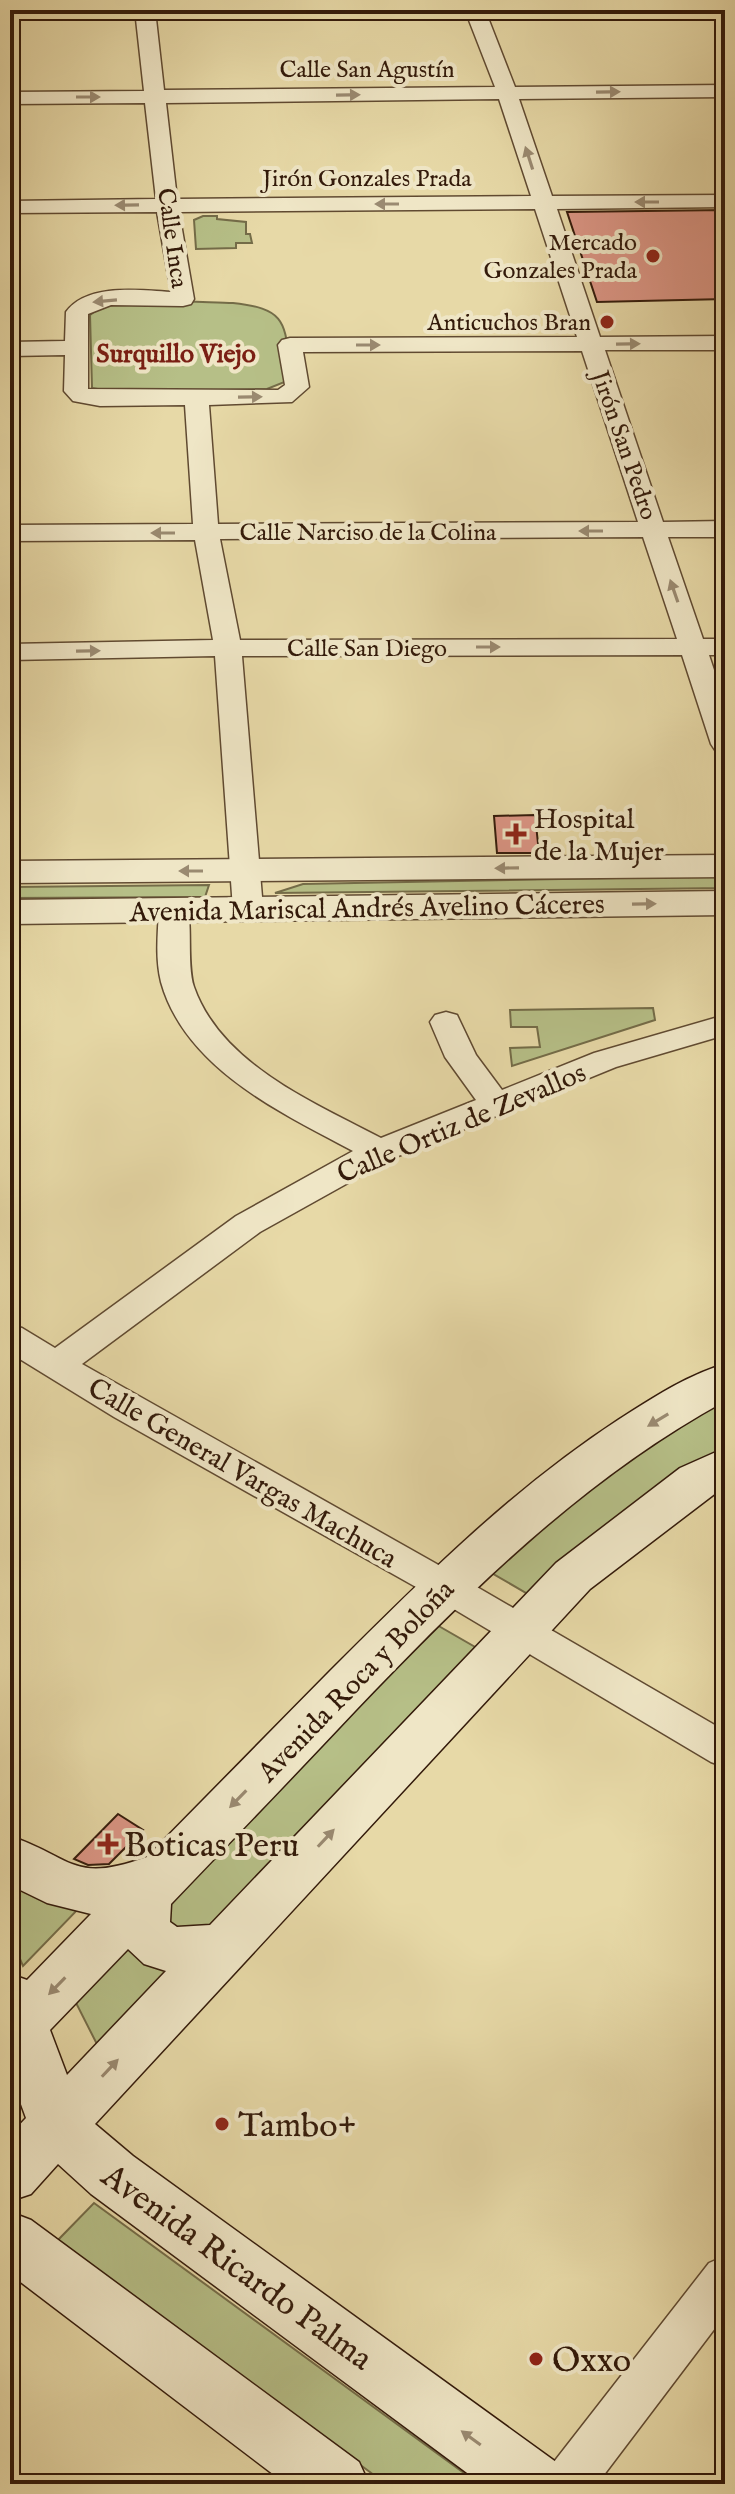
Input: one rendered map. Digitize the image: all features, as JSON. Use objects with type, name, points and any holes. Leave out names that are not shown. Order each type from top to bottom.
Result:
[{"type":"main road","name":"Avenida Mariscal Andrés Avelino Cáceres","points":[[10,872],[725,866]]},
{"type":"main road","name":"Avenida Mariscal Andrés Avelino Cáceres","points":[[10,912],[725,903]]},
{"type":"main road","name":"Avenida Roca y Boloña","points":[[14,2018],[156,1884],[445,1586],[532,1508],[625,1440],[725,1380]]},
{"type":"main road","points":[[10,2175],[573,1576],[697,1480],[725,1465]]},
{"type":"main road","points":[[10,1858],[56,1886],[85,1891],[120,1891],[156,1884]]},
{"type":"main road","points":[[156,1884],[140,1914],[146,1932],[161,1947],[182,1954],[206,1953],[227,1943]]},
{"type":"main road","name":"Avenida Ricardo Palma","points":[[14,2018],[57,2126],[112,2175],[534,2484]]},
{"type":"main road","points":[[10,2239],[337,2484]]},
{"type":"street","name":"Calle Inca","points":[[145,10],[167,205],[183,299],[103,299],[86,304],[77,312],[76,391],[81,396],[100,399],[284,397],[292,394],[297,387],[290,345],[591,344]]},
{"type":"street","name":"Jirón San Pedro","points":[[475,10],[507,93],[725,744]]},
{"type":"street","name":"Calle San Agustín","points":[[10,98],[725,91]]},
{"type":"street","name":"Jirón Gonzales Prada","points":[[10,207],[725,201]]},
{"type":"street","points":[[591,344],[725,343]]},
{"type":"street","points":[[10,349],[75,348]]},
{"type":"street","points":[[196,397],[206,533],[228,648],[248,909]]},
{"type":"street","name":"Calle Narciso de la Colina","points":[[10,533],[725,529]]},
{"type":"street","name":"Calle San Diego","points":[[10,652],[228,648],[725,647]]},
{"type":"street","points":[[174,909],[172,949],[180,993],[211,1041],[247,1075],[287,1102],[379,1151]]},
{"type":"street","points":[[446,1022],[461,1057],[496,1105]]},
{"type":"street","name":"Calle Ortiz de Zevallos","points":[[57,1365],[248,1224],[379,1151],[605,1060],[725,1025]]},
{"type":"street","name":"Calle General Vargas Machuca","points":[[10,1337],[445,1586],[725,1751]]},
{"type":"street","points":[[567,2484],[725,2278]]},
{"type":"green space","points":[[203,216],[246,222],[246,234],[250,234],[252,243],[236,243],[236,248],[196,249],[194,220]]},
{"type":"green space","points":[[136,302],[233,303],[265,310],[281,322],[291,374],[287,381],[267,389],[115,392],[92,388],[90,315],[101,308]]},
{"type":"green space","points":[[725,876],[725,888],[275,893],[303,884]]},
{"type":"green space","points":[[209,885],[205,897],[10,898],[10,887]]},
{"type":"green space","points":[[653,1008],[655,1020],[512,1066],[510,1048],[540,1047],[537,1027],[511,1027],[510,1010]]},
{"type":"green space","points":[[725,1392],[725,1449],[533,1597],[483,1568],[539,1517]]},
{"type":"green space","points":[[430,1621],[482,1651],[211,1937],[169,1936],[158,1902]]},
{"type":"green space","points":[[10,1875],[84,1903],[23,1966],[10,1936]]},
{"type":"green space","points":[[133,1930],[185,1966],[103,2056],[73,1997]]},
{"type":"green space","points":[[94,2203],[479,2484],[386,2484],[58,2240]]},
{"type":"building","name":"Mercado Gonzales Prada","points":[[725,210],[725,299],[597,302],[567,212]]},
{"type":"building","name":"Hospital de la Mujer","points":[[535,815],[539,853],[497,853],[494,816]]},
{"type":"building","name":"Boticas Peru","points":[[118,1814],[143,1830],[109,1864],[88,1865],[74,1859]]},
{"type":"place","name":"Mercado Gonzales Prada","points":[[653,256]]},
{"type":"place","name":"Anticuchos Bran","points":[[607,322]]},
{"type":"place","name":"Hospital de la Mujer","points":[[516,834]]},
{"type":"place","name":"Boticas Peru","points":[[108,1844]]},
{"type":"place","name":"Tambo+","points":[[222,2124]]},
{"type":"place","name":"Oxxo","points":[[536,2359]]},
{"type":"district","name":"Surquillo Viejo","points":[[176,353]]}]
